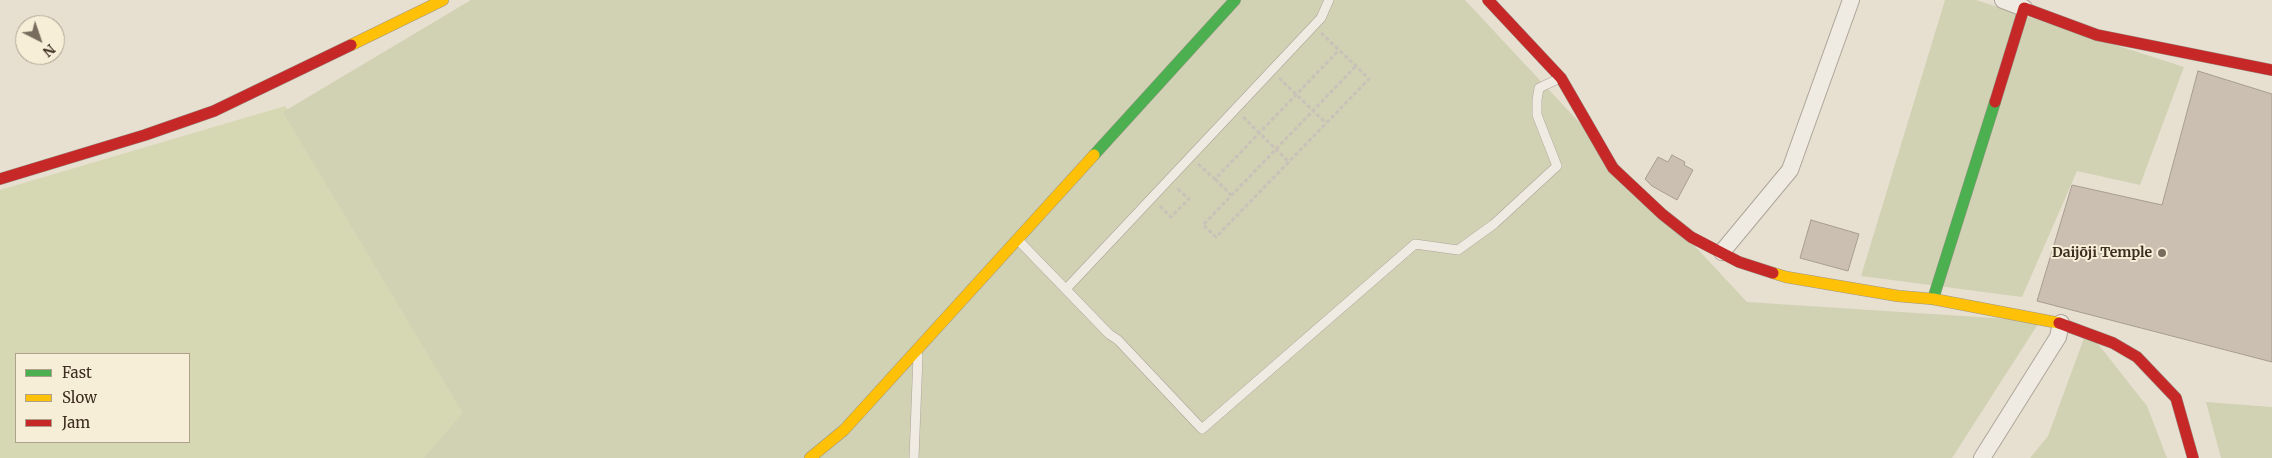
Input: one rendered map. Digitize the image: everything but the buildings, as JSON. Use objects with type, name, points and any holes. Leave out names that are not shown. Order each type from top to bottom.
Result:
[{"type":"street","points":[[0,179],[145,135],[214,111],[443,0]]},
{"type":"street","points":[[810,458],[844,430],[919,350],[1235,0]]},
{"type":"street","points":[[1488,0],[1561,78],[1613,168],[1662,214],[1691,237],[1739,262],[1786,277],[1898,296],[1934,298],[2062,324],[2113,343],[2137,356],[2176,398],[2193,458]]},
{"type":"street","points":[[1722,252],[1790,170],[1851,0]]},
{"type":"street","points":[[2003,0],[2034,7],[2097,35],[2272,70]]},
{"type":"street","points":[[1934,298],[2034,7]]},
{"type":"street","points":[[1982,458],[2058,337],[2062,324]]},
{"type":"lane","points":[[1066,289],[1321,18],[1329,0]]},
{"type":"lane","points":[[1018,240],[1109,334],[1118,340],[1202,429],[1415,244],[1458,250],[1494,224],[1557,166],[1537,115],[1537,100],[1539,88],[1561,78]]},
{"type":"lane","points":[[914,458],[919,350]]},
{"type":"path","points":[[1314,25],[1339,50],[1356,66],[1369,79],[1216,237],[1203,225],[1356,66]]},
{"type":"path","points":[[1215,179],[1339,50]]},
{"type":"path","points":[[1272,70],[1326,123]]},
{"type":"path","points":[[1235,110],[1289,162]]},
{"type":"path","points":[[1191,156],[1231,195]]},
{"type":"path","points":[[1152,198],[1171,218],[1189,199],[1178,189],[1172,195]]},
{"type":"path","points":[[1160,207],[1166,201]]},
{"type":"green space","points":[[471,0],[1465,0],[1747,302],[2040,321],[1952,458],[424,458],[463,413],[283,112]]},
{"type":"green space","points":[[1945,0],[1976,0],[2184,67],[2140,185],[2077,171],[2022,297],[1861,276]]},
{"type":"green space","points":[[285,106],[436,331],[655,458],[0,458],[0,190]]},
{"type":"green space","points":[[2087,330],[2147,406],[2167,458],[2030,458],[2048,436]]},
{"type":"green space","points":[[2206,402],[2272,407],[2272,458],[2221,458]]},
{"type":"traffic: fast","points":[[1094,155],[1235,0]]},
{"type":"traffic: fast","points":[[1933,299],[1995,102]]},
{"type":"traffic: slow","points":[[351,45],[443,0]]},
{"type":"traffic: slow","points":[[810,458],[844,430],[1094,155]]},
{"type":"traffic: slow","points":[[1773,273],[1786,277],[1898,296],[1933,299],[2059,323]]},
{"type":"traffic: jam","points":[[1488,0],[1561,78],[1613,168],[1662,214],[1691,237],[1739,262],[1773,273]]},
{"type":"traffic: jam","points":[[1995,102],[2024,8],[2097,35],[2272,70]]},
{"type":"traffic: jam","points":[[0,179],[145,135],[214,111],[351,45]]},
{"type":"traffic: jam","points":[[2059,323],[2113,343],[2137,357],[2176,398],[2193,458]]},
{"type":"place","name":"Daijōji Temple","points":[[2162,253]]}]
